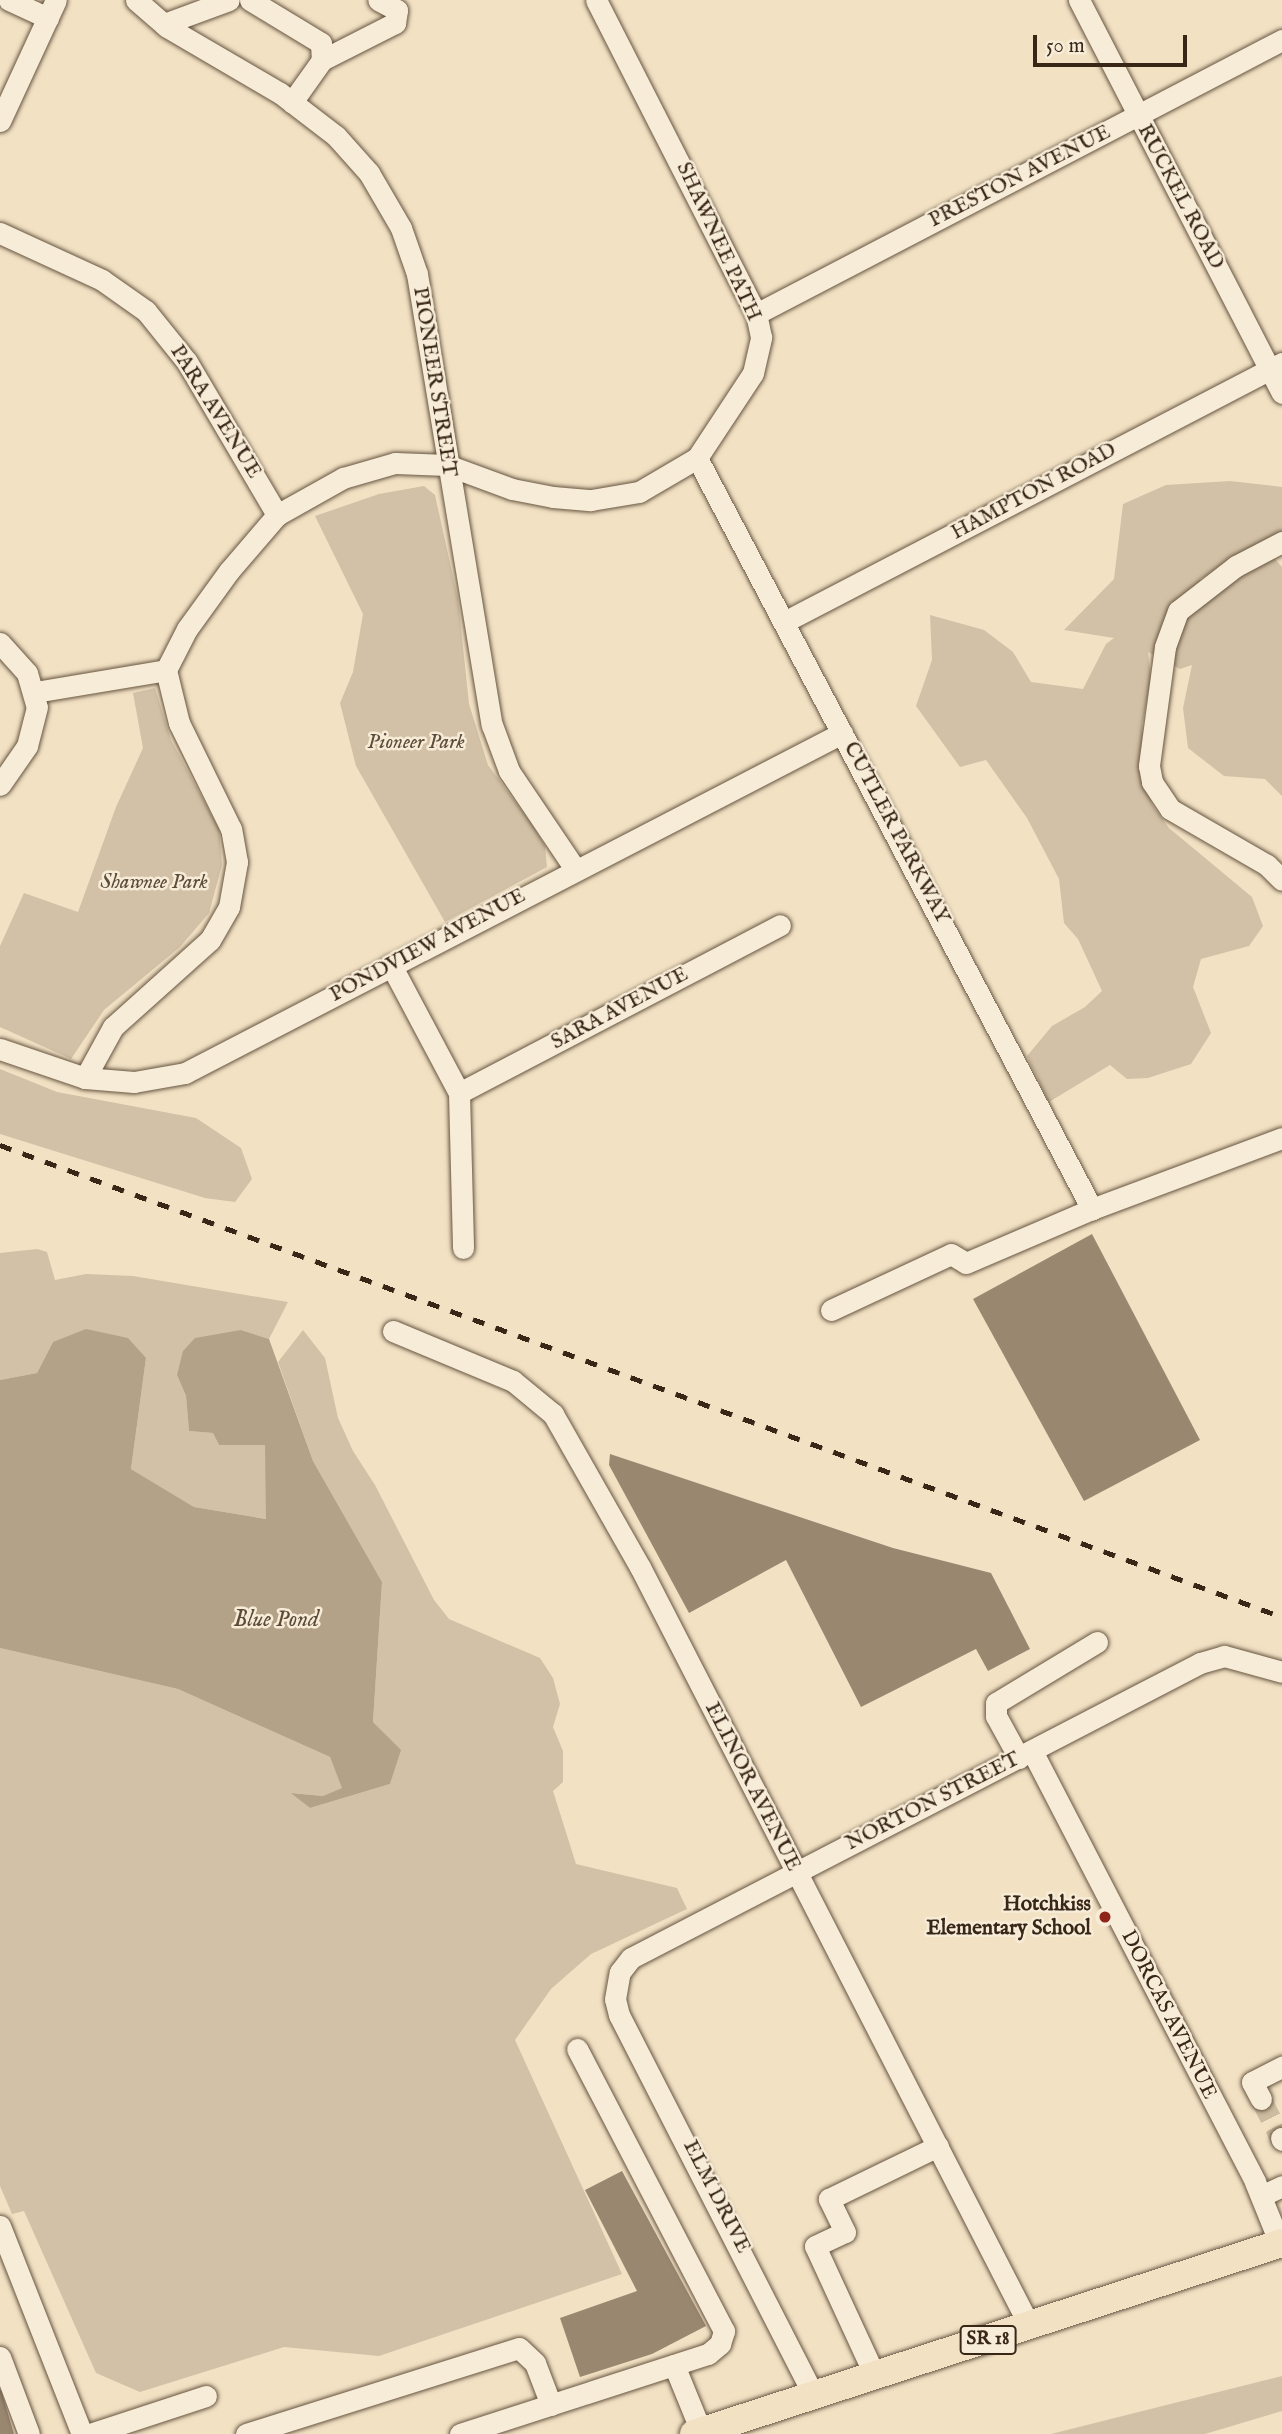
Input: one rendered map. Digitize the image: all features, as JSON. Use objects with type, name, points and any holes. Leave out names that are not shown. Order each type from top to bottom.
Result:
[{"type":"main road","name":"SR 18","points":[[697,2433],[1281,2244]]},
{"type":"street","points":[[0,121],[52,9],[9,0]]},
{"type":"street","name":"PIONEER STREET","points":[[136,0],[164,24],[292,102],[348,148],[401,229],[417,274],[492,725],[513,778],[575,869]]},
{"type":"street","points":[[164,24],[229,0]]},
{"type":"street","points":[[292,102],[322,60],[395,23],[397,10],[378,0]]},
{"type":"street","name":"SHAWNEE PATH","points":[[166,670],[187,629],[229,570],[277,515],[311,493],[374,468],[416,461],[447,465],[512,489],[591,500],[639,492],[697,458],[753,373],[761,337],[756,314],[596,0]]},
{"type":"street","name":"RUCKEL ROAD","points":[[1079,0],[1137,117],[1275,366],[1282,393]]},
{"type":"street","points":[[266,2],[315,35],[321,43],[322,60]]},
{"type":"street","name":"PRESTON AVENUE","points":[[756,314],[1282,40]]},
{"type":"street","name":"PARA AVENUE","points":[[0,233],[102,281],[146,312],[187,362],[277,515]]},
{"type":"street","name":"HAMPTON ROAD","points":[[786,621],[1275,366]]},
{"type":"street","name":"CUTLER PARKWAY","points":[[697,458],[786,621],[1092,1209]]},
{"type":"street","points":[[1282,542],[1236,566],[1178,611],[1165,648],[1149,766],[1155,789],[1170,808],[1267,865],[1282,880]]},
{"type":"street","points":[[0,643],[27,673],[36,692],[35,722],[27,746],[0,785]]},
{"type":"street","points":[[36,692],[166,670],[179,723],[231,829],[235,886],[210,940],[113,1027],[85,1078]]},
{"type":"street","name":"PONDVIEW AVENUE","points":[[0,1049],[85,1078],[134,1082],[185,1073],[842,733]]},
{"type":"street","name":"SARA AVENUE","points":[[459,1093],[780,925]]},
{"type":"street","points":[[391,965],[459,1093],[463,1248]]},
{"type":"street","points":[[831,1310],[951,1254],[965,1264],[1092,1209],[1282,1138]]},
{"type":"street","name":"ELINOR AVENUE","points":[[393,1331],[513,1381],[530,1390],[553,1414],[640,1567],[1029,2325]]},
{"type":"street","name":"DORCAS AVENUE","points":[[1097,1642],[996,1703],[996,1716],[1026,1755],[1261,2196],[1281,2244]]},
{"type":"street","name":"NORTON STREET","points":[[615,2000],[620,1972],[631,1958],[1200,1663],[1224,1656],[1282,1672]]},
{"type":"street","name":"ELM DRIVE","points":[[615,2000],[626,2030],[685,2137],[814,2396]]},
{"type":"street","points":[[460,2434],[708,2354],[720,2344],[724,2331],[577,2049]]},
{"type":"street","points":[[1261,2099],[1252,2082],[1282,2067]]},
{"type":"street","points":[[875,2376],[816,2246],[845,2232],[829,2199],[938,2146]]},
{"type":"street","points":[[1261,2196],[1282,2186]]},
{"type":"street","points":[[0,2226],[82,2434]]},
{"type":"street","points":[[246,2434],[519,2348],[535,2363],[551,2405]]},
{"type":"street","points":[[0,2357],[29,2434]]},
{"type":"street","points":[[674,2365],[697,2433]]},
{"type":"street","points":[[90,2434],[206,2396]]},
{"type":"green space","points":[[1230,481],[1282,487],[1282,533],[1200,579],[1212,596],[1251,565],[1274,558],[1282,567],[1282,796],[1265,779],[1224,776],[1188,748],[1183,708],[1192,665],[1180,669],[1148,652],[1151,679],[1142,725],[1144,778],[1152,805],[1169,828],[1252,897],[1263,926],[1249,946],[1201,959],[1193,987],[1211,1033],[1191,1064],[1148,1078],[1127,1079],[1110,1065],[1049,1102],[1027,1056],[1052,1026],[1085,1007],[1102,991],[1078,939],[1064,923],[1059,879],[1027,818],[986,760],[960,767],[916,706],[932,660],[930,615],[984,630],[1013,652],[1031,682],[1083,689],[1106,644],[1114,638],[1064,630],[1114,579],[1123,504],[1166,485]]},
{"type":"green space","name":"Pioneer Park","points":[[424,486],[435,495],[458,599],[469,704],[488,765],[545,846],[547,867],[445,922],[356,766],[340,703],[353,672],[363,614],[315,516],[379,494]]},
{"type":"green space","name":"Shawnee Park","points":[[155,688],[171,740],[219,829],[222,865],[209,913],[180,947],[104,1010],[71,1059],[0,1027],[0,946],[24,893],[78,912],[116,807],[143,748],[133,693]]},
{"type":"green space","points":[[0,1069],[57,1092],[196,1118],[241,1148],[252,1179],[235,1202],[205,1198],[0,1134]]},
{"type":"green space","points":[[37,1249],[47,1252],[55,1280],[86,1274],[133,1276],[288,1302],[269,1339],[241,1330],[177,1375],[186,1396],[189,1431],[213,1433],[219,1445],[266,1445],[267,1519],[194,1507],[131,1469],[146,1358],[53,1342],[37,1373],[0,1380],[0,1253]]},
{"type":"green space","points":[[303,1330],[325,1358],[338,1418],[353,1451],[375,1485],[434,1600],[449,1619],[540,1658],[553,1678],[560,1704],[553,1727],[563,1751],[563,1782],[553,1791],[576,1864],[677,1888],[687,1909],[591,1954],[551,1989],[515,2040],[622,2274],[379,2356],[284,2347],[140,2392],[96,2373],[24,2211],[12,2214],[0,2186],[0,1648],[178,1689],[330,1757],[343,1788],[323,1796],[292,1793],[310,1808],[390,1784],[400,1750],[373,1722],[382,1582],[313,1461],[278,1362]]},
{"type":"green space","points":[[1282,2376],[1282,2411],[1205,2434],[1051,2434]]},
{"type":"water","name":"Blue Pond","points":[[86,1329],[128,1338],[146,1358],[131,1469],[194,1507],[266,1519],[265,1445],[219,1445],[213,1433],[189,1431],[186,1396],[177,1375],[183,1351],[195,1338],[241,1330],[269,1339],[313,1461],[382,1582],[373,1722],[401,1750],[390,1784],[310,1808],[291,1793],[323,1796],[342,1788],[330,1757],[178,1689],[0,1648],[0,1380],[37,1373],[53,1342]]},
{"type":"building","points":[[1092,1234],[1200,1440],[1084,1501],[973,1299]]},
{"type":"building","points":[[610,1454],[893,1548],[991,1573],[1030,1649],[988,1671],[976,1649],[861,1707],[786,1560],[689,1613],[609,1465]]},
{"type":"building","points":[[622,2171],[706,2326],[652,2354],[580,2377],[560,2318],[637,2291],[585,2190]]},
{"type":"building","points":[[1,2390],[14,2434],[0,2434]]},
{"type":"tunnel","points":[[1261,2099],[1281,2138]]},
{"type":"railway","points":[[0,1145],[1282,1617]]},
{"type":"place","name":"Hotchkiss Elementary School","points":[[1105,1917]]}]
